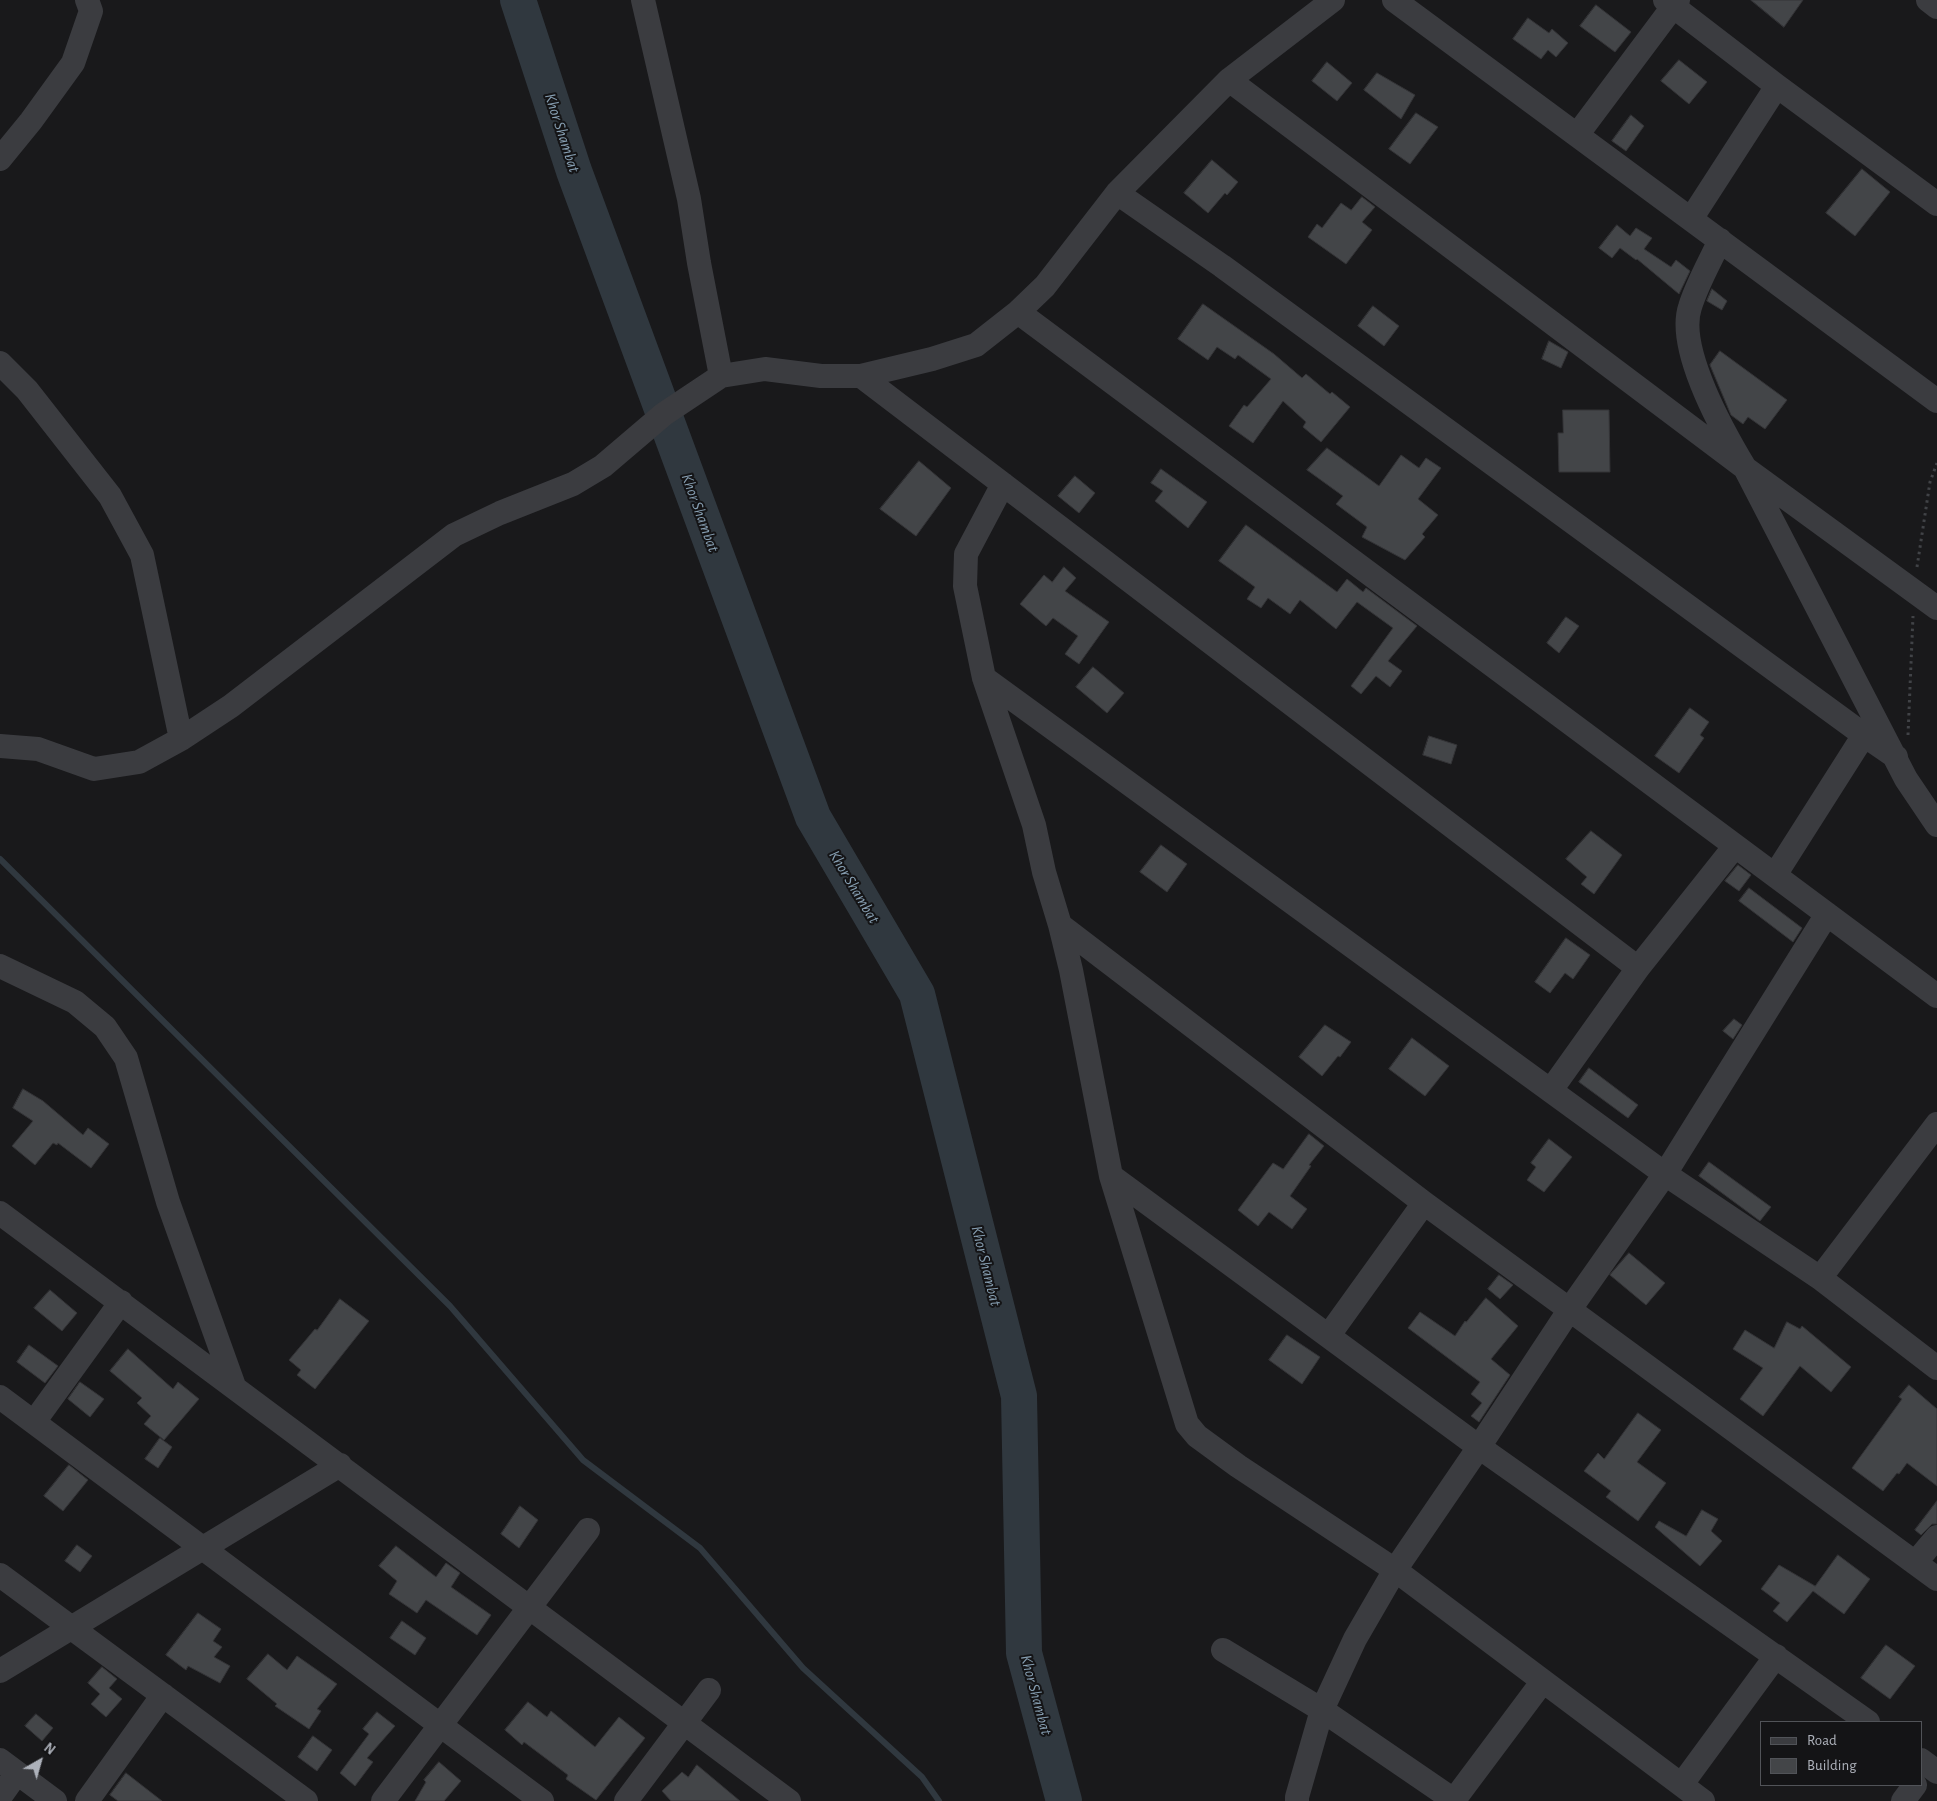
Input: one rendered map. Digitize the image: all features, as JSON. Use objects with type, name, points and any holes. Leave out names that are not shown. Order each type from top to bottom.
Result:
[{"type":"street","points":[[0,159],[73,63],[91,11],[87,0]]},
{"type":"street","points":[[643,0],[689,198],[698,263],[721,376]]},
{"type":"street","points":[[0,746],[38,749],[94,769],[139,762],[181,739],[231,706],[454,535],[500,513],[574,484],[603,466],[664,414],[721,376],[766,369],[821,376],[861,376],[932,359],[976,345],[1018,312],[1045,286],[1117,193],[1230,80],[1333,0]]},
{"type":"street","points":[[1394,0],[1937,401]]},
{"type":"street","points":[[1928,0],[1937,7]]},
{"type":"street","points":[[1576,135],[1672,2],[1777,86],[1937,204]]},
{"type":"street","points":[[1230,80],[1745,468],[1937,608]]},
{"type":"street","points":[[1691,219],[1777,86]]},
{"type":"street","points":[[1117,193],[1230,272],[1896,757]]},
{"type":"street","points":[[1720,240],[1689,309],[1688,337],[1694,362],[1720,426],[1745,468],[1906,779],[1937,825]]},
{"type":"street","points":[[1018,312],[1937,996]]},
{"type":"street","points":[[0,363],[27,390],[110,496],[142,555],[181,739]]},
{"type":"street","points":[[861,376],[1638,968]]},
{"type":"street","points":[[1003,484],[966,554],[965,586],[984,678],[1034,825],[1044,872],[1060,925],[1071,970],[1111,1176],[1187,1424],[1197,1436],[1238,1466],[1395,1570],[1704,1801]]},
{"type":"street","points":[[984,678],[1666,1174],[1820,1278],[1937,1368]]},
{"type":"street","points":[[1775,875],[1864,735]]},
{"type":"street","points":[[1551,1090],[1638,968],[1735,846]]},
{"type":"street","points":[[1297,1801],[1296,1797],[1322,1710],[1355,1639],[1395,1570],[1570,1309],[1666,1174],[1827,914]]},
{"type":"street","points":[[1060,925],[1424,1203],[1937,1578]]},
{"type":"street","points":[[0,966],[76,1002],[104,1027],[126,1058],[168,1202],[234,1386]]},
{"type":"street","points":[[1820,1278],[1937,1124]]},
{"type":"street","points":[[1111,1176],[1479,1446],[1867,1721]]},
{"type":"street","points":[[1329,1335],[1424,1203]]},
{"type":"street","points":[[0,1213],[789,1801]]},
{"type":"street","points":[[34,1422],[121,1302]]},
{"type":"street","points":[[1,1401],[34,1422],[542,1801]]},
{"type":"street","points":[[0,1671],[340,1465]]},
{"type":"street","points":[[383,1801],[588,1530]]},
{"type":"street","points":[[1915,1563],[1937,1537]]},
{"type":"street","points":[[0,1575],[306,1801]]},
{"type":"street","points":[[1223,1650],[1322,1710],[1455,1801],[1544,1681]]},
{"type":"street","points":[[1682,1784],[1776,1656]]},
{"type":"street","points":[[626,1801],[709,1690]]},
{"type":"street","points":[[87,1801],[164,1695]]},
{"type":"street","points":[[0,1797],[9,1766],[55,1801]]},
{"type":"street","points":[[1903,1801],[1913,1786]]},
{"type":"building","points":[[1751,0],[1803,0],[1784,27]]},
{"type":"building","points":[[1596,5],[1631,32],[1615,52],[1580,26]]},
{"type":"building","points":[[1528,18],[1549,33],[1552,29],[1568,43],[1556,57],[1548,50],[1541,59],[1513,39]]},
{"type":"building","points":[[1679,60],[1707,82],[1689,104],[1661,81]]},
{"type":"building","points":[[1327,62],[1352,83],[1337,101],[1312,81]]},
{"type":"building","points":[[1377,73],[1415,95],[1401,119],[1364,90]]},
{"type":"building","points":[[1416,113],[1438,127],[1410,164],[1389,149]]},
{"type":"building","points":[[1631,115],[1644,126],[1626,151],[1612,141]]},
{"type":"building","points":[[1212,160],[1238,182],[1227,195],[1225,193],[1208,213],[1184,193]]},
{"type":"building","points":[[1862,169],[1890,192],[1855,236],[1826,213]]},
{"type":"building","points":[[1362,197],[1375,207],[1362,222],[1372,230],[1346,264],[1308,237],[1317,224],[1322,228],[1341,203],[1351,210]]},
{"type":"building","points":[[1617,225],[1630,236],[1636,228],[1652,238],[1644,249],[1671,267],[1676,260],[1690,271],[1679,294],[1637,259],[1620,248],[1612,258],[1599,248]]},
{"type":"building","points":[[1712,289],[1727,301],[1722,310],[1707,301]]},
{"type":"building","points":[[1203,304],[1274,354],[1302,378],[1306,374],[1330,394],[1332,392],[1350,407],[1321,442],[1303,427],[1306,422],[1283,401],[1253,443],[1229,426],[1244,405],[1247,407],[1271,379],[1238,355],[1235,359],[1217,347],[1208,360],[1178,339]]},
{"type":"building","points":[[1373,306],[1399,326],[1384,346],[1358,326]]},
{"type":"building","points":[[1549,341],[1568,352],[1561,368],[1542,359]]},
{"type":"building","points":[[1720,351],[1787,400],[1765,429],[1748,417],[1743,424],[1731,415],[1710,365]]},
{"type":"building","points":[[1563,410],[1609,410],[1610,472],[1559,472],[1558,433],[1563,433]]},
{"type":"building","points":[[1327,448],[1379,486],[1401,455],[1419,468],[1426,458],[1441,468],[1418,499],[1438,515],[1422,534],[1425,537],[1405,560],[1362,537],[1367,527],[1336,504],[1343,496],[1307,470]]},
{"type":"building","points":[[919,461],[951,488],[916,536],[880,509]]},
{"type":"building","points":[[1161,469],[1207,502],[1188,528],[1155,501],[1163,491],[1151,483]]},
{"type":"building","points":[[1075,476],[1095,493],[1079,513],[1058,496]]},
{"type":"building","points":[[1246,525],[1337,592],[1347,579],[1363,592],[1366,588],[1417,626],[1388,661],[1402,671],[1390,687],[1376,676],[1361,694],[1351,686],[1393,628],[1357,602],[1336,629],[1300,600],[1290,614],[1268,598],[1261,608],[1247,599],[1255,587],[1219,561]]},
{"type":"building","points":[[1064,567],[1076,578],[1065,591],[1109,622],[1079,664],[1065,654],[1078,636],[1053,618],[1046,626],[1020,604],[1044,575],[1052,582]]},
{"type":"building","points":[[1566,617],[1579,626],[1559,653],[1547,643]]},
{"type":"building","points":[[1093,667],[1124,693],[1107,713],[1076,687]]},
{"type":"building","points":[[1690,708],[1709,722],[1700,735],[1704,738],[1679,773],[1655,756]]},
{"type":"building","points":[[1429,736],[1457,745],[1451,764],[1423,755]]},
{"type":"building","points":[[1591,831],[1622,855],[1594,894],[1581,884],[1587,877],[1566,859]]},
{"type":"building","points":[[1161,845],[1187,864],[1167,892],[1140,872]]},
{"type":"building","points":[[1738,865],[1751,875],[1739,891],[1725,881]]},
{"type":"building","points":[[1749,888],[1802,928],[1793,942],[1739,901]]},
{"type":"building","points":[[1566,938],[1590,955],[1573,979],[1565,973],[1550,993],[1535,982]]},
{"type":"building","points":[[1734,1019],[1742,1025],[1733,1039],[1723,1031]]},
{"type":"building","points":[[1325,1025],[1351,1042],[1322,1076],[1299,1057]]},
{"type":"building","points":[[1412,1038],[1449,1066],[1425,1096],[1389,1069]]},
{"type":"building","points":[[1589,1068],[1638,1105],[1628,1118],[1579,1082]]},
{"type":"building","points":[[23,1089],[43,1101],[83,1135],[88,1128],[109,1144],[91,1168],[58,1143],[57,1145],[53,1143],[35,1165],[12,1146],[33,1121],[13,1108]]},
{"type":"building","points":[[1309,1134],[1324,1146],[1309,1165],[1311,1166],[1290,1196],[1307,1209],[1292,1229],[1269,1212],[1258,1226],[1238,1210],[1273,1163],[1283,1169]]},
{"type":"building","points":[[1549,1139],[1572,1157],[1544,1192],[1527,1180],[1536,1167],[1531,1163]]},
{"type":"building","points":[[1709,1162],[1771,1207],[1760,1221],[1699,1176]]},
{"type":"building","points":[[1629,1253],[1665,1283],[1646,1305],[1610,1275]]},
{"type":"building","points":[[1499,1275],[1513,1285],[1500,1299],[1488,1289]]},
{"type":"building","points":[[50,1290],[77,1313],[62,1331],[34,1308]]},
{"type":"building","points":[[1486,1298],[1518,1326],[1491,1359],[1510,1375],[1479,1422],[1471,1416],[1482,1403],[1471,1394],[1480,1382],[1408,1328],[1420,1312],[1455,1336],[1465,1321]]},
{"type":"building","points":[[340,1299],[369,1321],[315,1389],[297,1375],[301,1370],[289,1360],[315,1329],[317,1330]]},
{"type":"building","points":[[1787,1322],[1800,1329],[1802,1326],[1851,1367],[1831,1392],[1800,1366],[1763,1416],[1740,1399],[1763,1368],[1733,1349],[1745,1330],[1774,1348]]},
{"type":"building","points":[[1287,1335],[1320,1357],[1302,1384],[1269,1360]]},
{"type":"building","points":[[29,1345],[58,1366],[45,1383],[17,1362]]},
{"type":"building","points":[[128,1349],[173,1389],[178,1382],[199,1399],[164,1440],[144,1424],[151,1416],[137,1403],[142,1398],[110,1371]]},
{"type":"building","points":[[80,1382],[104,1399],[90,1417],[68,1399]]},
{"type":"building","points":[[1909,1385],[1937,1409],[1937,1486],[1907,1463],[1883,1491],[1852,1468],[1902,1399],[1899,1397]]},
{"type":"building","points":[[1638,1413],[1661,1430],[1637,1462],[1666,1483],[1638,1521],[1606,1497],[1611,1491],[1584,1471],[1598,1453],[1604,1459]]},
{"type":"building","points":[[160,1438],[172,1447],[158,1468],[145,1459]]},
{"type":"building","points":[[69,1465],[88,1480],[63,1511],[44,1496]]},
{"type":"building","points":[[1937,1501],[1937,1524],[1932,1524],[1921,1535],[1915,1530]]},
{"type":"building","points":[[520,1506],[538,1520],[519,1548],[501,1534]]},
{"type":"building","points":[[1702,1510],[1718,1519],[1711,1531],[1722,1541],[1700,1566],[1655,1527],[1659,1521],[1686,1536]]},
{"type":"building","points":[[77,1545],[92,1556],[80,1572],[65,1561]]},
{"type":"building","points":[[396,1546],[436,1577],[446,1563],[460,1573],[451,1587],[491,1615],[477,1635],[426,1600],[417,1613],[389,1594],[397,1581],[379,1566]]},
{"type":"building","points":[[1838,1555],[1870,1579],[1844,1614],[1813,1591],[1787,1622],[1773,1611],[1780,1603],[1761,1589],[1779,1565],[1815,1586]]},
{"type":"building","points":[[198,1613],[221,1629],[213,1641],[222,1647],[214,1657],[230,1666],[220,1683],[188,1666],[186,1670],[166,1655]]},
{"type":"building","points":[[402,1621],[426,1638],[415,1655],[390,1638]]},
{"type":"building","points":[[1886,1645],[1915,1666],[1890,1699],[1861,1678]]},
{"type":"building","points":[[268,1654],[287,1670],[297,1656],[337,1684],[317,1709],[321,1711],[309,1729],[275,1706],[277,1704],[247,1679]]},
{"type":"building","points":[[102,1667],[117,1679],[109,1688],[122,1699],[106,1717],[91,1704],[100,1694],[88,1683]]},
{"type":"building","points":[[528,1702],[547,1717],[551,1711],[595,1747],[619,1717],[645,1738],[596,1800],[566,1779],[568,1775],[524,1742],[522,1745],[505,1730]]},
{"type":"building","points":[[377,1712],[395,1726],[367,1758],[373,1762],[355,1786],[340,1773],[369,1734],[363,1729]]},
{"type":"building","points":[[36,1714],[53,1728],[42,1741],[25,1726]]},
{"type":"building","points":[[313,1736],[332,1750],[317,1771],[298,1757]]},
{"type":"building","points":[[439,1762],[461,1781],[444,1801],[415,1801],[426,1782],[424,1780]]},
{"type":"building","points":[[697,1765],[740,1801],[671,1801],[662,1791],[682,1772],[688,1777]]},
{"type":"building","points":[[126,1773],[162,1801],[118,1801],[110,1795]]},
{"type":"waterway","name":"Khor Shambat","points":[[518,0],[574,171],[813,817],[917,994],[1019,1396],[1024,1653],[1064,1801]]},
{"type":"waterway","points":[[0,859],[450,1306],[583,1460],[700,1548],[803,1668],[922,1777],[939,1801]]}]
